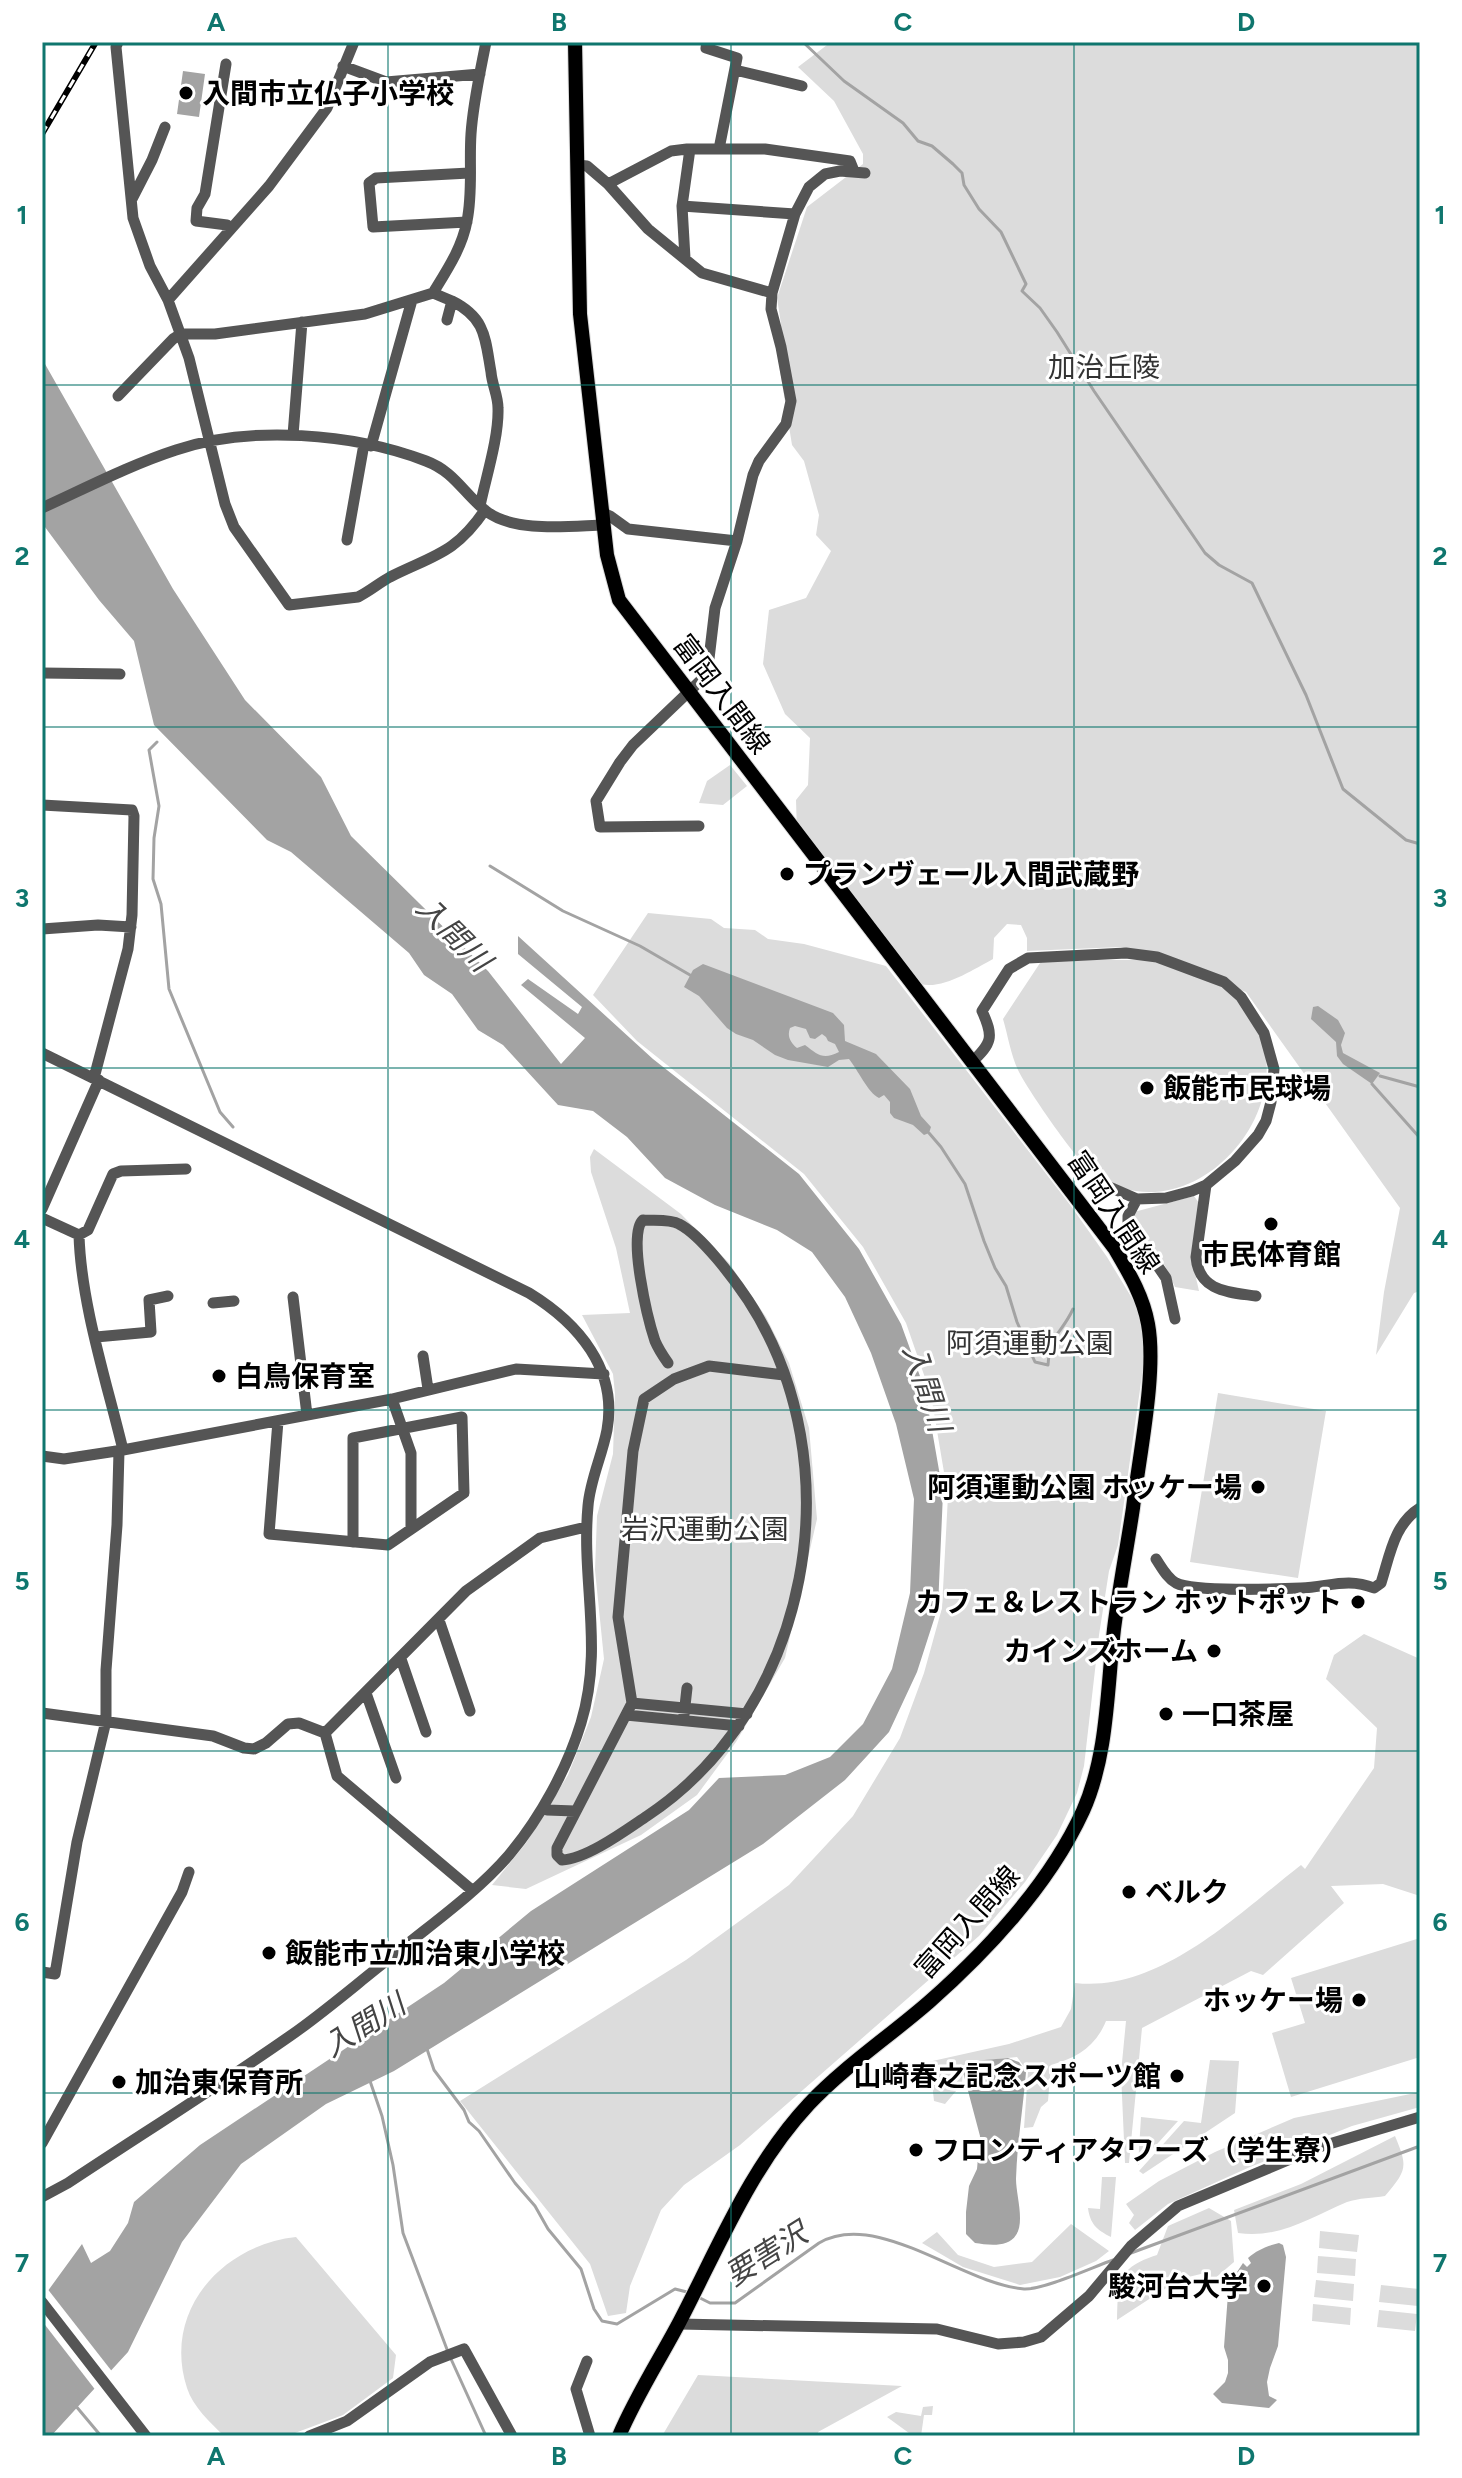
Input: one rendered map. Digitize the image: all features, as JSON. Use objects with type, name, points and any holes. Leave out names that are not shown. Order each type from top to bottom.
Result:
[{"type":"main road","name":"富岡入間線","points":[[575,42],[580,314],[607,555],[619,600],[1115,1249],[1137,1287],[1148,1324],[1150,1356],[1146,1407],[1098,1764],[1073,1831],[1020,1910],[980,1953],[930,2001],[820,2094],[781,2136],[750,2184],[619,2436]]},
{"type":"street","points":[[118,42],[130,202],[150,266],[181,334],[225,504],[234,527],[289,605],[358,597],[448,549],[470,532],[483,508],[498,417],[497,394],[485,334],[474,316],[433,293]]},
{"type":"street","points":[[168,300],[269,186],[327,108],[354,42]]},
{"type":"street","points":[[118,396],[181,334],[215,334],[365,314],[433,293],[457,252],[467,222],[474,104],[486,42]]},
{"type":"street","points":[[707,42],[706,48],[737,58],[719,149]]},
{"type":"street","points":[[226,64],[205,194],[197,208],[196,221],[227,225],[231,229]]},
{"type":"street","points":[[343,66],[386,82],[480,74]]},
{"type":"street","points":[[735,70],[802,86]]},
{"type":"street","points":[[130,202],[165,127]]},
{"type":"street","points":[[608,184],[671,151],[690,149],[765,149],[850,161],[860,172],[825,174],[809,187],[795,214],[772,293],[773,321],[791,401],[786,424],[759,461],[753,475],[737,541],[715,608],[708,667],[700,681],[633,745],[596,801],[600,827],[699,826]]},
{"type":"street","points":[[685,258],[682,206],[690,149]]},
{"type":"street","points":[[577,165],[587,166],[608,184],[648,229],[702,273],[772,293]]},
{"type":"street","points":[[467,222],[373,227],[369,183],[376,178],[469,173]]},
{"type":"street","points":[[682,206],[795,214]]},
{"type":"street","points":[[347,540],[368,445],[412,300]]},
{"type":"street","points":[[447,320],[452,301]]},
{"type":"street","points":[[293,435],[302,322]]},
{"type":"street","points":[[42,508],[176,450],[209,441],[293,435],[338,438],[425,461],[452,475],[483,508],[507,523],[521,525],[603,519],[628,529],[737,541]]},
{"type":"street","points":[[42,673],[120,674]]},
{"type":"street","points":[[42,805],[132,810],[134,816],[128,949],[97,1079],[42,1209]]},
{"type":"street","points":[[42,929],[98,925],[131,927]]},
{"type":"street","points":[[972,1062],[989,1045],[990,1030],[982,1011],[1009,969],[1028,958],[1126,953],[1157,957],[1224,982],[1241,997],[1264,1033],[1274,1069],[1266,1121],[1258,1135],[1235,1161],[1206,1185],[1166,1198],[1137,1199],[1098,1182]]},
{"type":"street","points":[[42,1053],[529,1293],[571,1325],[592,1351],[604,1374],[609,1404],[607,1432],[589,1492],[586,1527],[593,1653],[581,1723],[550,1792],[525,1833],[473,1891],[292,2035],[42,2197]]},
{"type":"street","points":[[79,1235],[88,1230],[113,1174],[121,1171],[186,1169]]},
{"type":"street","points":[[1206,1185],[1196,1257],[1198,1269],[1207,1285],[1214,1289],[1256,1296]]},
{"type":"street","points":[[1137,1199],[1128,1216],[1128,1223],[1166,1278],[1175,1319]]},
{"type":"street","points":[[42,1218],[79,1235]]},
{"type":"street","points":[[668,1363],[656,1343],[636,1248],[638,1225],[643,1220],[678,1223],[718,1261],[758,1315],[784,1375],[796,1416],[807,1516],[801,1578],[774,1663],[747,1714],[705,1767],[659,1808],[610,1840],[576,1856],[560,1859],[556,1850],[632,1703],[618,1617],[633,1451],[644,1399],[673,1377],[709,1366],[784,1375]]},
{"type":"street","points":[[42,1972],[55,1974],[77,1842],[106,1721],[106,1670],[121,1450],[80,1261],[79,1235]]},
{"type":"street","points":[[96,1337],[151,1332],[149,1300],[168,1296]]},
{"type":"street","points":[[293,1297],[307,1415]]},
{"type":"street","points":[[213,1303],[234,1301]]},
{"type":"street","points":[[423,1356],[428,1389]]},
{"type":"street","points":[[42,1456],[64,1459],[121,1450],[392,1399],[516,1369],[604,1374]]},
{"type":"street","points":[[392,1399],[411,1453],[411,1529]]},
{"type":"street","points":[[278,1421],[269,1534],[353,1542],[388,1545],[464,1493],[462,1417],[353,1438],[353,1542]]},
{"type":"street","points":[[1156,1559],[1170,1579],[1188,1587],[1303,1588],[1340,1581],[1361,1582],[1374,1588],[1381,1583],[1399,1528],[1420,1508]]},
{"type":"street","points":[[325,1733],[466,1591],[540,1538],[586,1527]]},
{"type":"street","points":[[439,1620],[470,1711]]},
{"type":"street","points":[[401,1659],[426,1732]]},
{"type":"street","points":[[684,1714],[687,1688]]},
{"type":"street","points":[[366,1693],[396,1778]]},
{"type":"street","points":[[632,1703],[739,1726]]},
{"type":"street","points":[[42,1713],[213,1736],[254,1749],[288,1724],[299,1723],[325,1733]]},
{"type":"street","points":[[626,1715],[747,1714]]},
{"type":"street","points":[[325,1733],[337,1776],[473,1891]]},
{"type":"street","points":[[547,1810],[575,1811]]},
{"type":"street","points":[[42,2143],[182,1892],[189,1872]]},
{"type":"street","points":[[679,2324],[937,2329],[998,2344],[1024,2342],[1041,2337],[1089,2296],[1130,2247],[1178,2206],[1319,2147],[1420,2117]]},
{"type":"street","points":[[42,2302],[146,2436]]},
{"type":"street","points":[[309,2436],[347,2421],[409,2374],[436,2359],[464,2349],[512,2436]]},
{"type":"street","points":[[587,2361],[576,2389],[590,2436]]},
{"type":"green space","name":"加治丘陵","points":[[831,42],[1420,42],[1420,1291],[1414,1293],[1376,1355],[1400,1208],[1246,992],[1193,973],[1236,998],[1260,1033],[1267,1071],[1259,1110],[1239,1145],[1209,1172],[1174,1189],[1135,1191],[1095,1175],[1067,1143],[1019,1072],[1003,1019],[1042,960],[1158,960],[1121,947],[1027,951],[1027,938],[1021,925],[1007,924],[994,938],[993,959],[948,982],[920,984],[797,832],[796,800],[808,785],[810,738],[785,714],[763,664],[769,610],[806,598],[831,551],[816,535],[819,515],[804,461],[792,445],[778,358],[781,324],[777,298],[807,207],[863,164],[863,154],[834,101],[798,67]]},
{"type":"green space","points":[[730,765],[747,786],[723,805],[699,803],[707,781]]},
{"type":"green space","name":"阿須運動公園","points":[[648,913],[711,919],[724,928],[755,930],[768,939],[804,944],[886,966],[1107,1257],[1141,1313],[1145,1354],[1118,1545],[1109,1571],[1099,1635],[1084,1766],[1077,1793],[1057,1835],[1025,1882],[979,1936],[740,2145],[684,2185],[661,2210],[630,2286],[626,2313],[608,2316],[590,2264],[460,2101],[686,1960],[789,1885],[853,1816],[900,1738],[924,1673],[942,1608],[948,1496],[931,1395],[906,1323],[863,1247],[804,1174],[637,1041],[593,995]]},
{"type":"green space","name":"岩沢運動公園","points":[[594,1149],[681,1214],[729,1263],[766,1317],[789,1363],[809,1428],[817,1519],[785,1658],[736,1742],[697,1795],[641,1835],[526,1889],[492,1885],[526,1843],[568,1775],[591,1717],[604,1659],[595,1570],[597,1516],[613,1454],[615,1394],[613,1374],[582,1315],[630,1313],[616,1248],[591,1172],[590,1157]]},
{"type":"green space","points":[[1194,1196],[1199,1203],[1191,1256],[1199,1291],[1175,1287],[1165,1266],[1132,1218],[1134,1212]]},
{"type":"green space","name":"阿須運動公園 ホッケー場","points":[[1218,1393],[1326,1411],[1298,1578],[1190,1562]]},
{"type":"green space","points":[[1364,1634],[1420,1659],[1420,1896],[1383,1884],[1331,1886],[1344,1903],[1263,1975],[1251,1971],[1142,2028],[1129,2163],[1125,2163],[1121,2073],[1126,2021],[1106,2021],[1097,2037],[1084,2050],[1051,2065],[1048,2101],[1041,2107],[1033,2127],[1024,2128],[1028,2072],[1017,2057],[967,2062],[963,2067],[962,2084],[945,2104],[934,2101],[932,2083],[928,2080],[928,2062],[1009,2044],[1061,2027],[1071,2009],[1075,1983],[1107,1983],[1137,1976],[1168,1963],[1225,1926],[1301,1865],[1305,1869],[1374,1768],[1377,1728],[1326,1679],[1334,1655]]},
{"type":"green space","name":"ホッケー場","points":[[1420,1938],[1420,2057],[1291,2097],[1272,2033],[1305,2023],[1291,1978]]},
{"type":"green space","points":[[1210,2060],[1239,2061],[1235,2113],[1143,2174],[1139,2171],[1184,2121],[1201,2123]]},
{"type":"green space","points":[[1420,2092],[1420,2107],[1352,2126],[1250,2167],[1168,2204],[1135,2230],[1129,2223],[1134,2215],[1126,2204],[1159,2181],[1215,2152],[1294,2118]]},
{"type":"green space","points":[[1141,2117],[1178,2121],[1138,2165]]},
{"type":"green space","points":[[1395,2136],[1403,2168],[1385,2196],[1347,2202],[1281,2230],[1238,2233],[1234,2210],[1301,2184]]},
{"type":"green space","points":[[1102,2177],[1116,2177],[1111,2237],[1095,2226],[1088,2208],[1100,2209]]},
{"type":"green space","points":[[1209,2208],[1231,2221],[1234,2262],[1213,2280],[1205,2273],[1180,2279],[1117,2320],[1118,2295],[1127,2271],[1157,2255],[1168,2226]]},
{"type":"green space","points":[[1071,2224],[1109,2251],[1096,2261],[1060,2277],[1020,2285],[963,2267],[922,2243],[937,2232],[958,2255],[994,2267],[1032,2262]]},
{"type":"green space","points":[[1320,2231],[1359,2235],[1357,2252],[1319,2248]]},
{"type":"green space","points":[[296,2237],[396,2355],[393,2378],[343,2415],[287,2436],[224,2436],[198,2408],[187,2388],[181,2360],[183,2333],[191,2308],[204,2287],[222,2268],[244,2253]]},
{"type":"green space","points":[[1318,2256],[1356,2259],[1355,2276],[1317,2273]]},
{"type":"green space","points":[[1316,2280],[1354,2284],[1353,2301],[1314,2297]]},
{"type":"green space","points":[[1381,2285],[1419,2289],[1418,2306],[1379,2302]]},
{"type":"green space","points":[[1313,2304],[1351,2308],[1350,2325],[1312,2321]]},
{"type":"green space","points":[[1379,2310],[1417,2314],[1415,2331],[1377,2327]]},
{"type":"green space","points":[[698,2375],[902,2386],[818,2432],[818,2436],[662,2436]]},
{"type":"green space","points":[[933,2406],[932,2415],[924,2415],[921,2436],[913,2436],[887,2417],[896,2412],[921,2416],[923,2407]]},
{"type":"shaded area","points":[[183,71],[205,74],[199,117],[177,114]]},
{"type":"shaded area","name":"入間川","points":[[42,314],[45,364],[173,589],[245,700],[321,777],[351,836],[488,971],[561,1064],[585,1038],[521,985],[528,979],[578,1014],[582,1007],[518,954],[518,936],[653,1059],[799,1174],[859,1249],[901,1324],[925,1390],[943,1493],[938,1607],[917,1672],[889,1732],[845,1780],[763,1844],[394,2071],[326,2104],[241,2164],[182,2242],[128,2352],[51,2436],[42,2436],[42,2299],[82,2244],[91,2263],[110,2251],[128,2223],[134,2202],[200,2145],[444,1983],[531,1911],[689,1810],[719,1778],[785,1775],[830,1757],[863,1724],[892,1669],[910,1593],[914,1499],[896,1424],[871,1353],[845,1297],[812,1252],[777,1230],[715,1205],[665,1178],[627,1137],[593,1111],[558,1105],[503,1045],[478,1030],[452,994],[424,975],[409,953],[291,852],[267,840],[154,725],[134,641],[42,523]]},
{"type":"shaded area","points":[[703,964],[833,1013],[844,1025],[845,1041],[876,1054],[910,1089],[921,1116],[931,1127],[929,1133],[924,1135],[913,1125],[894,1118],[890,1113],[890,1102],[884,1095],[879,1098],[871,1091],[849,1059],[839,1060],[828,1067],[788,1060],[727,1028],[699,996],[684,987],[693,970]],"holes":[[[790,1028],[806,1029],[810,1038],[815,1039],[822,1034],[835,1044],[839,1052],[825,1056],[805,1045],[797,1048],[790,1039]]]},
{"type":"shaded area","points":[[1318,1006],[1338,1020],[1345,1033],[1341,1045],[1343,1053],[1380,1073],[1372,1084],[1343,1064],[1337,1056],[1336,1042],[1311,1019],[1313,1007]]},
{"type":"shaded area","points":[[1008,2058],[1019,2062],[1026,2072],[1016,2179],[1019,2230],[1008,2242],[997,2245],[975,2243],[966,2234],[966,2212],[969,2186],[977,2169],[980,2136],[963,2072],[972,2061]]},
{"type":"shaded area","points":[[1279,2243],[1283,2245],[1286,2257],[1278,2346],[1267,2382],[1269,2396],[1277,2400],[1269,2408],[1222,2403],[1213,2394],[1225,2382],[1228,2373],[1224,2347],[1231,2281],[1243,2263],[1247,2267],[1251,2263],[1248,2258],[1251,2255]]},
{"type":"pier","points":[[46,2287],[114,2374],[97,2392],[42,2321],[42,2292]]},
{"type":"waterway","points":[[803,42],[844,81],[903,123],[918,141],[932,146],[962,173],[964,185],[979,209],[1001,232],[1026,284],[1022,291],[1040,308],[1057,332],[1205,553],[1219,565],[1252,583],[1306,695],[1343,789],[1406,840],[1420,844]]},
{"type":"waterway","points":[[157,742],[149,750],[159,806],[153,879],[161,904],[169,989],[220,1112],[233,1127]]},
{"type":"waterway","points":[[490,866],[563,911],[640,946],[690,975]]},
{"type":"waterway","points":[[1380,1076],[1420,1087]]},
{"type":"waterway","points":[[1372,1084],[1420,1138]]},
{"type":"waterway","points":[[929,1133],[965,1184],[984,1241],[1006,1286],[1017,1322],[1035,1362],[1048,1365],[1054,1340],[1073,1309]]},
{"type":"waterway","name":"要害沢","points":[[427,2049],[434,2070],[464,2110],[469,2122],[479,2131],[535,2206],[548,2229],[581,2269],[594,2309],[602,2321],[617,2324],[675,2289],[687,2292]]},
{"type":"waterway","points":[[370,2081],[393,2165],[403,2233],[448,2352]]},
{"type":"waterway","name":"要害沢","points":[[1131,2253],[1420,2146]]},
{"type":"waterway","name":"要害沢","points":[[698,2297],[710,2303],[735,2303],[819,2243],[842,2235],[867,2235],[893,2241],[974,2275],[1024,2289],[1055,2282],[1113,2260]]},
{"type":"waterway","points":[[451,2359],[486,2436]]},
{"type":"waterway","points":[[75,2405],[101,2436]]},
{"type":"railway","points":[[42,134],[96,42]]},
{"type":"place","name":"入間市立仏子小学校","points":[[186,93]]},
{"type":"place","name":"プランヴェール入間武蔵野","points":[[787,874]]},
{"type":"place","name":"飯能市民球場","points":[[1147,1088]]},
{"type":"place","name":"市民体育館","points":[[1271,1224]]},
{"type":"place","name":"白鳥保育室","points":[[219,1376]]},
{"type":"place","name":"阿須運動公園 ホッケー場","points":[[1258,1487]]},
{"type":"place","name":"カフェ＆レストラン ホットポット","points":[[1358,1602]]},
{"type":"place","name":"カインズホーム","points":[[1214,1651]]},
{"type":"place","name":"一口茶屋","points":[[1166,1714]]},
{"type":"place","name":"ベルク","points":[[1129,1892]]},
{"type":"place","name":"飯能市立加治東小学校","points":[[269,1953]]},
{"type":"place","name":"ホッケー場","points":[[1359,2000]]},
{"type":"place","name":"山崎春之記念スポーツ館","points":[[1177,2076]]},
{"type":"place","name":"加治東保育所","points":[[119,2082]]},
{"type":"place","name":"フロンティアタワーズ（学生寮）","points":[[916,2150]]},
{"type":"place","name":"駿河台大学","points":[[1264,2286]]}]
